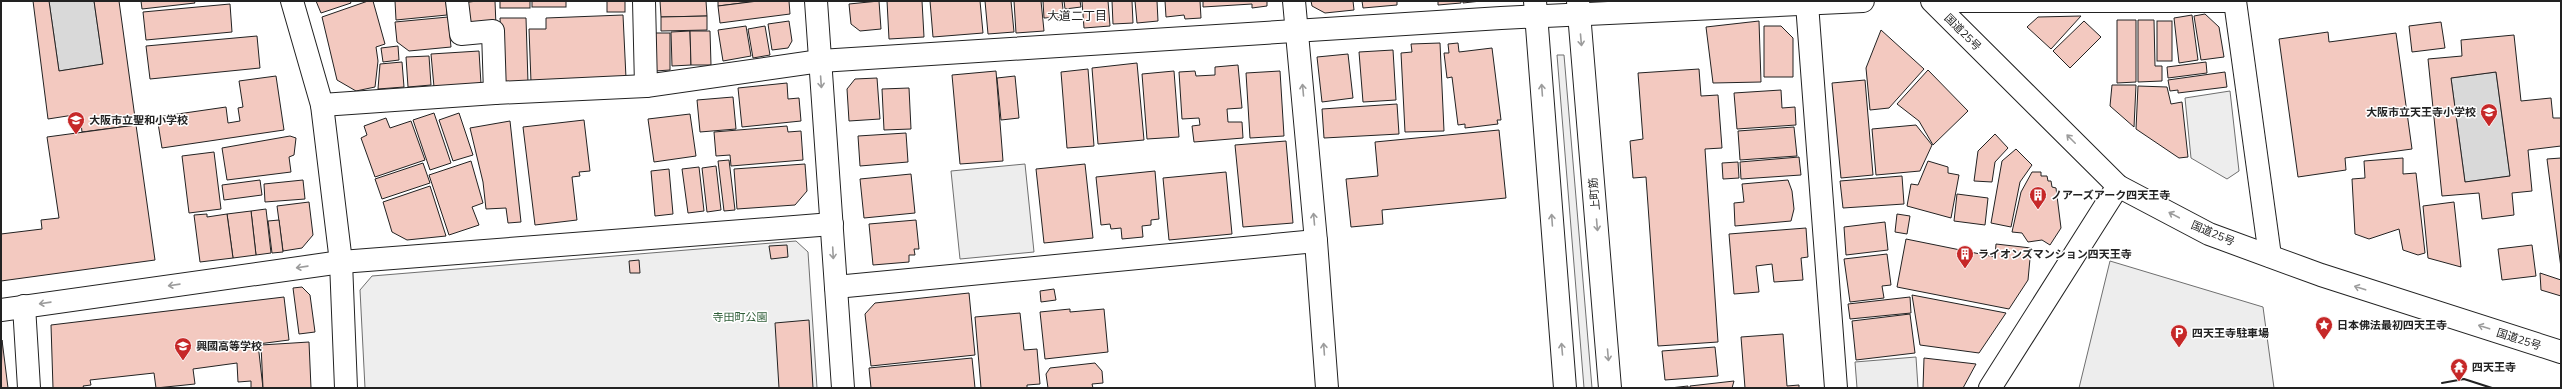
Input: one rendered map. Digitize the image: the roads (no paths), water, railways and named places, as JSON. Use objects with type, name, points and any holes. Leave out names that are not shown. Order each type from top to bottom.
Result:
[{"type":"main road","points":[[292,1],[322,105],[341,262],[346,388]]},
{"type":"main road","points":[[457,1],[461,34],[493,31],[495,93]]},
{"type":"main road","points":[[644,1],[646,86]]},
{"type":"main road","points":[[816,1],[843,388]]},
{"type":"main road","points":[[1294,1],[1316,241],[1327,388]]},
{"type":"main road","points":[[322,105],[495,93],[646,86],[820,61],[1297,31],[1535,8],[1807,4],[1863,1]]},
{"type":"main road","name":"国道25号","points":[[1932,1],[2118,186],[2209,234],[2321,275],[2561,352]]},
{"type":"main road","points":[[1946,1],[2235,1],[2270,256]]},
{"type":"main road","points":[[1807,4],[1836,388]]},
{"type":"main road","name":"上町筋","points":[[1579,7],[1610,388]]},
{"type":"main road","points":[[1535,8],[1565,388]]},
{"type":"main road","points":[[1990,388],[2118,186]]},
{"type":"main road","points":[[1,310],[341,262],[832,224]]},
{"type":"main road","points":[[836,287],[1316,241]]},
{"type":"main road","points":[[24,306],[29,388]]},
{"type":"place","name":"大阪市立天王寺小学校","points":[[2489,127]]},
{"type":"place","name":"大阪市立聖和小学校","points":[[76,135]]},
{"type":"place","name":"ノアーズアーク四天王寺","points":[[2038,210]]},
{"type":"place","name":"ライオンズマンション四天王寺","points":[[1965,269]]},
{"type":"place","name":"日本佛法最初四天王寺","points":[[2324,340]]},
{"type":"place","name":"四天王寺駐車場","points":[[2179,348]]},
{"type":"place","name":"興國高等学校","points":[[183,361]]},
{"type":"place","name":"四天王寺","points":[[2459,382]]},
{"type":"district","name":"大道二丁目","points":[[1077,15]]},
{"type":"park label","name":"寺田町公園","points":[[740,317]]}]
